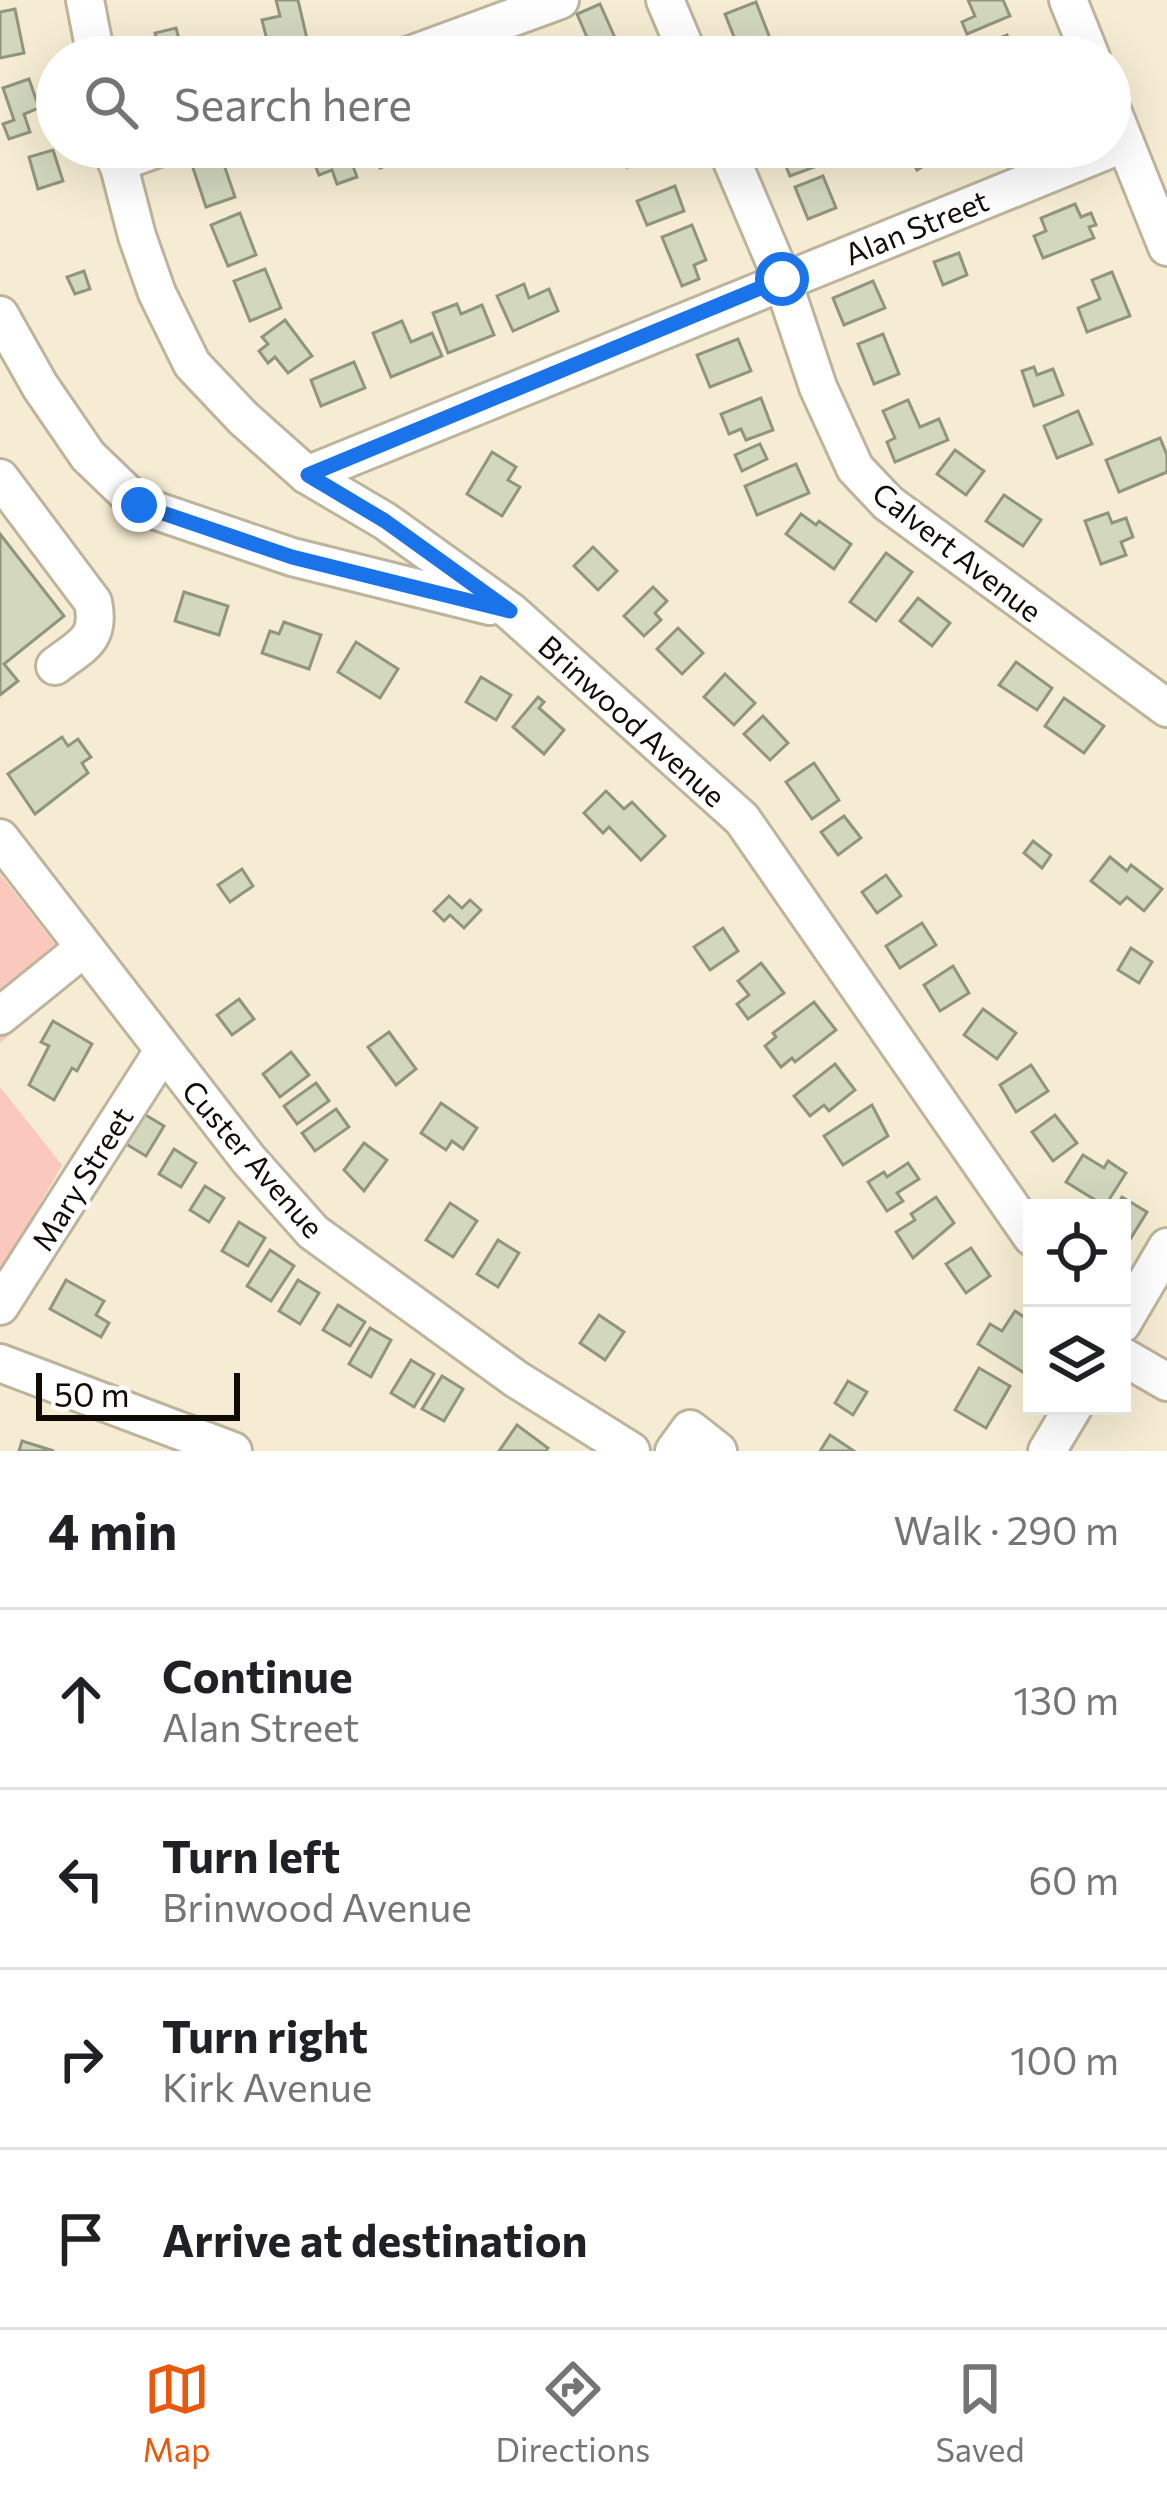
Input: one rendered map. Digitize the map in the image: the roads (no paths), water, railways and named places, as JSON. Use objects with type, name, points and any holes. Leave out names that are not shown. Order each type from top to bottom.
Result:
[{"type":"street","points":[[85,0],[92,36]]},
{"type":"street","points":[[462,36],[560,0]]},
{"type":"street","points":[[665,0],[680,36]]},
{"type":"street","points":[[1073,1],[1084,36]]},
{"type":"street","points":[[1131,157],[1167,247]]},
{"type":"street","name":"Brinwood Avenue","points":[[120,168],[157,293],[192,364],[243,418],[308,475],[385,521],[510,611],[742,819],[1023,1224]]},
{"type":"street","name":"Calvert Avenue","points":[[735,168],[782,279],[818,387],[855,468],[888,503],[1167,708]]},
{"type":"street","name":"Alan Street","points":[[308,475],[1060,168]]},
{"type":"street","points":[[0,315],[40,386],[88,456],[139,505],[292,557],[510,611]]},
{"type":"street","points":[[0,478],[93,602],[97,621],[92,637],[55,666]]},
{"type":"street","name":"Custer Avenue","points":[[0,838],[249,1160],[314,1232],[516,1379],[631,1451]]},
{"type":"street","points":[[0,1016],[84,948]]},
{"type":"street","name":"Mary Street","points":[[0,1306],[163,1051]]},
{"type":"street","points":[[1131,1309],[1167,1247]]},
{"type":"street","points":[[1131,1360],[1167,1382]]},
{"type":"street","points":[[0,1363],[232,1451]]},
{"type":"street","points":[[1047,1451],[1069,1415]]},
{"type":"street","points":[[674,1451],[690,1429],[718,1451]]}]
